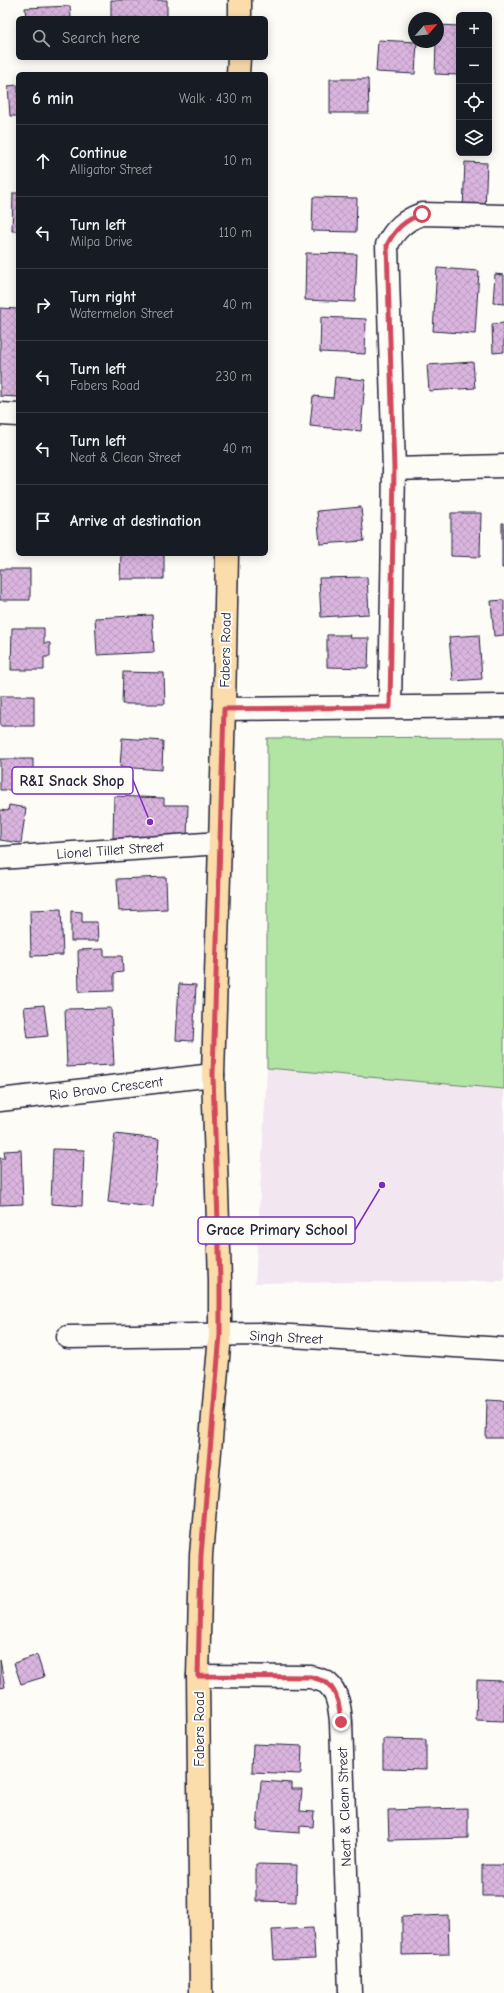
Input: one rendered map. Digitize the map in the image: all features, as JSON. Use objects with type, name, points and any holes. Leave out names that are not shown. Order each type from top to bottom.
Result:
[{"type":"main road","points":[[240,0],[240,16]]},
{"type":"main road","points":[[238,60],[238,72]]},
{"type":"main road","name":"Fabers Road","points":[[201,1993],[198,1676],[201,1555],[220,1335],[220,1280],[213,1075],[227,556]]},
{"type":"street","points":[[390,707],[394,469],[387,245],[393,232],[402,224],[412,217],[422,214],[504,216]]},
{"type":"street","points":[[0,414],[16,415]]},
{"type":"street","points":[[394,469],[504,466]]},
{"type":"street","points":[[224,709],[504,706]]},
{"type":"street","name":"Lionel Tillet Street","points":[[0,858],[220,842]]},
{"type":"street","name":"Rio Bravo Crescent","points":[[0,1100],[213,1075]]},
{"type":"street","name":"Singh Street","points":[[68,1337],[258,1334],[504,1349]]},
{"type":"street","name":"Neat & Clean Street","points":[[198,1676],[311,1677],[326,1682],[335,1694],[339,1706],[341,1722],[350,1993]]},
{"type":"shaded area","points":[[267,1068],[504,1089],[504,1281],[255,1283]]},
{"type":"green space","points":[[504,737],[504,1089],[267,1068],[267,738]]},
{"type":"building","points":[[111,0],[167,0],[167,16],[111,16]]},
{"type":"building","points":[[70,6],[71,16],[26,16],[25,8]]},
{"type":"building","points":[[444,25],[456,26],[456,75],[435,74],[436,48],[444,48]]},
{"type":"building","points":[[378,40],[408,42],[408,48],[417,48],[415,74],[376,72]]},
{"type":"building","points":[[330,79],[368,79],[369,113],[330,113]]},
{"type":"building","points":[[16,85],[16,116],[10,116],[8,86]]},
{"type":"building","points":[[465,162],[487,163],[485,210],[463,209]]},
{"type":"building","points":[[13,193],[16,193],[16,231],[12,231]]},
{"type":"building","points":[[313,197],[357,198],[356,232],[312,231]]},
{"type":"building","points":[[306,253],[357,254],[355,302],[305,300]]},
{"type":"building","points":[[437,268],[479,271],[475,334],[433,331]]},
{"type":"building","points":[[495,274],[504,275],[504,304],[493,303]]},
{"type":"building","points":[[0,308],[16,309],[16,397],[0,396]]},
{"type":"building","points":[[321,317],[366,319],[365,354],[320,352]]},
{"type":"building","points":[[504,323],[504,352],[493,353],[492,324]]},
{"type":"building","points":[[473,362],[475,388],[429,391],[427,365]]},
{"type":"building","points":[[335,377],[365,380],[361,431],[310,426],[313,396],[333,398]]},
{"type":"building","points":[[361,507],[364,541],[320,544],[317,511]]},
{"type":"building","points":[[451,513],[481,513],[480,557],[451,556]]},
{"type":"building","points":[[502,523],[504,523],[504,568],[502,568]]},
{"type":"building","points":[[121,556],[164,556],[164,579],[120,579]]},
{"type":"building","points":[[0,569],[30,569],[30,600],[0,600]]},
{"type":"building","points":[[367,577],[369,614],[321,617],[319,578]]},
{"type":"building","points":[[504,600],[504,635],[494,636],[491,601]]},
{"type":"building","points":[[152,615],[154,652],[97,655],[95,618]]},
{"type":"building","points":[[12,628],[44,628],[44,643],[50,643],[50,657],[44,657],[44,670],[11,670]]},
{"type":"building","points":[[327,635],[350,635],[349,638],[369,638],[368,668],[327,667]]},
{"type":"building","points":[[479,635],[482,679],[453,681],[449,637]]},
{"type":"building","points":[[123,672],[164,673],[165,704],[122,704]]},
{"type":"building","points":[[0,696],[34,696],[34,726],[0,726]]},
{"type":"building","points":[[122,738],[163,741],[162,770],[120,767]]},
{"type":"building","points":[[0,759],[33,759],[33,790],[0,790]]},
{"type":"building","points":[[114,796],[164,798],[164,805],[188,805],[187,840],[113,838]]},
{"type":"building","points":[[9,805],[26,808],[21,843],[0,840],[0,810],[8,811]]},
{"type":"building","points":[[166,877],[167,909],[119,911],[117,879]]},
{"type":"building","points":[[61,909],[63,955],[31,956],[30,910]]},
{"type":"building","points":[[71,911],[82,912],[82,922],[97,922],[98,941],[71,941]]},
{"type":"building","points":[[104,949],[104,956],[122,956],[123,972],[114,973],[114,991],[79,992],[78,950]]},
{"type":"building","points":[[179,984],[196,985],[193,1041],[176,1040]]},
{"type":"building","points":[[44,1005],[48,1036],[28,1038],[24,1007]]},
{"type":"building","points":[[111,1008],[114,1065],[67,1067],[65,1009]]},
{"type":"building","points":[[115,1134],[159,1139],[153,1207],[108,1202]]},
{"type":"building","points":[[53,1149],[84,1150],[82,1206],[51,1204]]},
{"type":"building","points":[[21,1150],[23,1204],[0,1205],[0,1158],[5,1158],[4,1151]]},
{"type":"building","points":[[487,1400],[504,1401],[504,1438],[486,1438]]},
{"type":"building","points":[[37,1655],[44,1677],[21,1684],[14,1663]]},
{"type":"building","points":[[0,1660],[5,1687],[0,1688]]},
{"type":"building","points":[[477,1680],[504,1681],[504,1721],[476,1720]]},
{"type":"building","points":[[383,1739],[426,1740],[426,1770],[383,1769]]},
{"type":"building","points":[[253,1744],[302,1746],[301,1774],[252,1772]]},
{"type":"building","points":[[261,1781],[292,1783],[292,1789],[302,1789],[300,1811],[314,1812],[313,1827],[300,1826],[300,1833],[257,1830]]},
{"type":"building","points":[[468,1808],[468,1838],[389,1840],[388,1810]]},
{"type":"building","points":[[256,1864],[297,1865],[296,1902],[256,1901]]},
{"type":"building","points":[[482,1865],[504,1865],[504,1896],[482,1896]]},
{"type":"building","points":[[448,1915],[449,1954],[402,1955],[402,1917]]},
{"type":"building","points":[[313,1928],[315,1958],[274,1960],[272,1930]]},
{"type":"place","name":"R&I Snack Shop","points":[[150,822]]},
{"type":"place","name":"Grace Primary School","points":[[382,1185]]},
{"type":"route","points":[[341,1722],[339,1706],[335,1694],[326,1682],[311,1677],[198,1676],[201,1555],[220,1335],[220,1280],[213,1075],[224,709],[390,707],[394,469],[387,245],[393,232],[402,224],[412,217],[422,214]]}]
